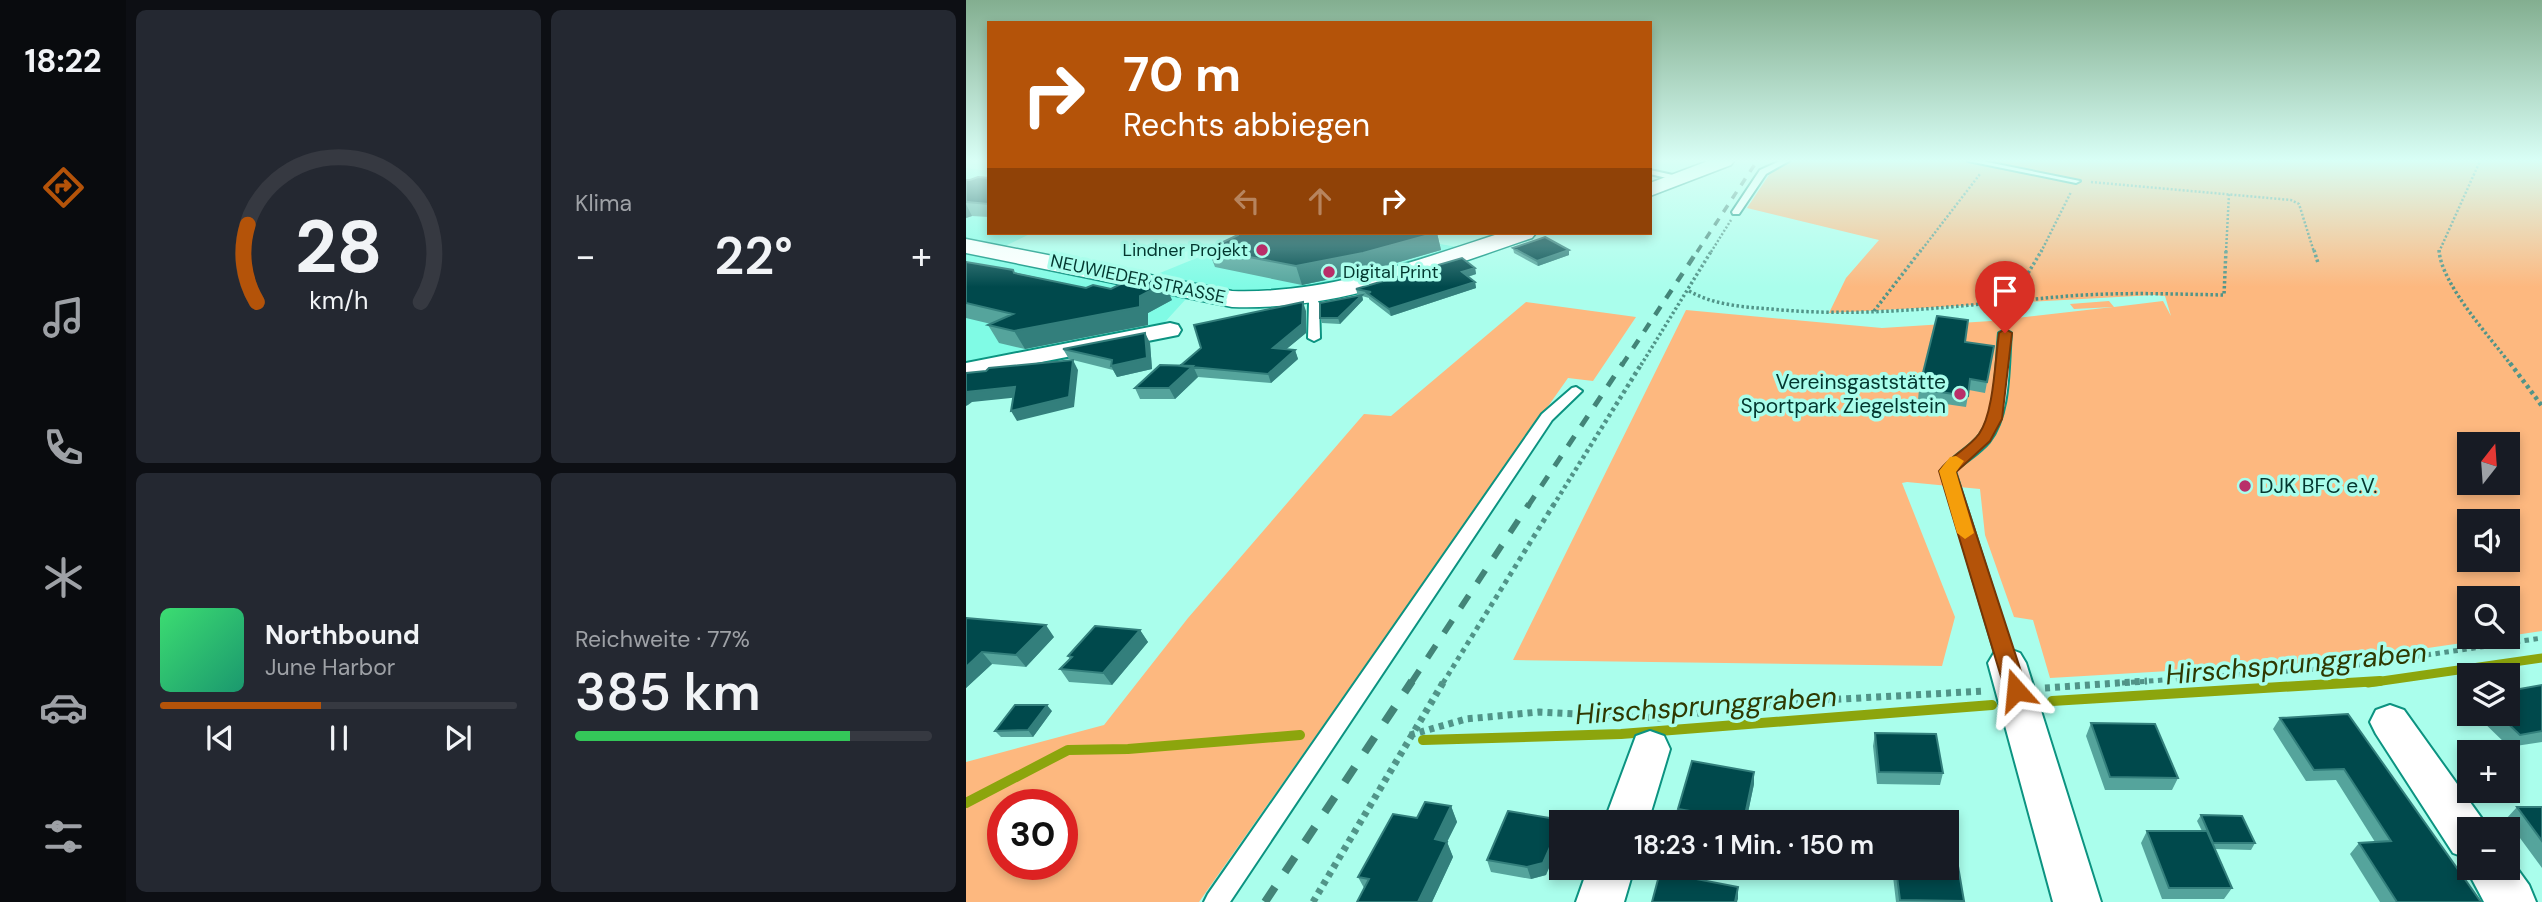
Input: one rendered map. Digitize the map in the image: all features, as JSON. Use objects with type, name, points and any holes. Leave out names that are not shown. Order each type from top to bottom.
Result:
[{"type":"street","name":"NEUWIEDER STRASSE","points":[[966,246],[1232,299],[1266,301],[1310,296],[1376,279],[1518,235]]},
{"type":"street","points":[[966,370],[1170,330]]},
{"type":"street","points":[[2011,676],[2077,902]]},
{"type":"street","points":[[2390,722],[2457,820]]},
{"type":"street","points":[[1630,810],[1650,749]]},
{"type":"street","points":[[1600,902],[1607,880]]},
{"type":"street","points":[[2497,880],[2512,902]]},
{"type":"lane","points":[[1736,212],[1742,203]]},
{"type":"lane","points":[[1310,296],[1314,303],[1314,338]]},
{"type":"lane","points":[[2005,333],[1994,419],[1985,438],[1956,460],[1948,471],[2011,676]]},
{"type":"lane","points":[[1216,902],[1547,416],[1576,391]]},
{"type":"path","points":[[1874,312],[1958,203]]},
{"type":"path","points":[[2010,304],[2054,230],[2066,203]]},
{"type":"path","points":[[1689,291],[1703,300],[1788,312],[1825,314],[2010,304],[2069,296],[2224,295],[2229,203]]},
{"type":"path","points":[[2297,203],[2318,263]]},
{"type":"path","points":[[2460,203],[2439,248],[2440,264],[2449,281],[2542,406]]},
{"type":"path","points":[[1313,902],[1410,735],[1689,291],[1693,277],[1736,212]]},
{"type":"path","points":[[1410,735],[1466,719],[1539,712],[1660,718],[2011,676],[2345,667],[2542,638]]},
{"type":"shaded area","points":[[966,203],[987,203],[987,235],[1028,235],[1005,246],[1150,277],[1253,235],[1385,235],[1464,248],[1342,285],[1269,296],[1196,288],[1164,323],[966,362]]},
{"type":"shaded area","name":"DJK BFC e.V.","points":[[1750,203],[2542,203],[2542,631],[2520,634],[2520,586],[2457,586],[2457,644],[2339,661],[2050,678],[2033,620],[2014,617],[1985,535],[1980,489],[1907,482],[1902,483],[1955,617],[1942,666],[1513,660],[1686,310],[1882,328],[1991,321],[2113,307],[2074,309],[2070,304],[2109,301],[2114,307],[2163,301],[2171,316],[2165,296],[2154,295],[1829,313],[1846,278],[1879,240],[1747,208]]},
{"type":"shaded area","points":[[1526,302],[1636,317],[1593,381],[1568,378],[1199,902],[966,902],[966,762],[1104,725],[1188,618],[1364,414],[1391,416]]},
{"type":"building","points":[[1238,235],[1429,235],[1363,253],[1296,266],[1208,249]]},
{"type":"building","points":[[1545,237],[1569,250],[1537,261],[1513,248]]},
{"type":"building","points":[[1462,258],[1475,268],[1462,272],[1475,282],[1389,309],[1367,293],[1371,292],[1356,289]]},
{"type":"building","points":[[966,262],[1013,270],[1014,273],[1086,288],[1093,285],[1111,289],[1135,277],[1165,283],[1140,296],[1140,307],[1014,331],[988,325],[1013,314],[966,303]]},
{"type":"building","points":[[1362,295],[1338,318],[1320,318],[1320,303]]},
{"type":"building","points":[[1303,302],[1302,324],[1273,348],[1295,350],[1268,374],[1180,366],[1201,348],[1194,325]]},
{"type":"building","points":[[1937,316],[1968,320],[1965,342],[1994,346],[1987,382],[1970,379],[1968,396],[1919,389]]},
{"type":"building","points":[[1145,333],[1147,358],[1111,366],[1112,360],[1063,349]]},
{"type":"building","points":[[1073,360],[1069,397],[1011,411],[1015,387],[966,392],[966,373],[986,371],[989,368]]},
{"type":"building","points":[[1160,365],[1193,366],[1169,388],[1135,388]]},
{"type":"building","points":[[966,618],[1046,625],[1016,655],[982,652],[966,667]]},
{"type":"building","points":[[1095,626],[1140,630],[1103,673],[1060,669],[1072,657],[1068,656]]},
{"type":"building","points":[[2542,685],[2542,731],[2520,735],[2511,726],[2520,726],[2520,689]]},
{"type":"building","points":[[1015,705],[1047,705],[1028,730],[995,731]]},
{"type":"building","points":[[2348,714],[2457,868],[2457,880],[2465,880],[2481,902],[2397,902],[2359,843],[2391,841],[2344,769],[2314,770],[2280,718]]},
{"type":"building","points":[[2091,723],[2155,724],[2178,778],[2110,777]]},
{"type":"building","points":[[1875,733],[1936,734],[1943,773],[1879,772]]},
{"type":"building","points":[[1692,761],[1754,772],[1746,810],[1678,809]]},
{"type":"building","points":[[1425,802],[1451,806],[1435,839],[1447,842],[1418,902],[1357,902],[1369,879],[1358,877],[1393,814],[1417,818]]},
{"type":"building","points":[[2517,807],[2542,807],[2542,841]]},
{"type":"building","points":[[1508,811],[1549,818],[1549,849],[1543,863],[1527,867],[1487,860]]},
{"type":"building","points":[[2201,815],[2242,816],[2255,843],[2213,843]]},
{"type":"building","points":[[2147,831],[2207,831],[2232,888],[2169,888]]},
{"type":"building","points":[[1959,872],[1964,901],[1900,900],[1898,880],[1959,880]]},
{"type":"building","points":[[1658,880],[1702,880],[1738,887],[1735,902],[1652,902]]},
{"type":"waterway","name":"Hirschsprunggraben","points":[[2368,683],[2542,658]]},
{"type":"waterway","name":"Hirschsprunggraben","points":[[2052,701],[2380,681]]},
{"type":"waterway","name":"Hirschsprunggraben","points":[[1423,740],[1621,734],[1992,705]]},
{"type":"waterway","name":"Hirschsprunggraben","points":[[966,803],[1068,750],[1128,749],[1300,735]]},
{"type":"railway","points":[[1697,252],[1729,203]]},
{"type":"railway","points":[[1622,365],[1698,250]]},
{"type":"railway","points":[[1528,506],[1623,363]]},
{"type":"railway","points":[[1411,683],[1529,504]]},
{"type":"railway","points":[[1265,902],[1412,681]]},
{"type":"slow traffic","points":[[1956,461],[1948,471],[1965,533]]},
{"type":"place","name":"Lindner Projekt","points":[[1262,250]]},
{"type":"place","name":"Digital Print","points":[[1329,272]]},
{"type":"place","name":"Vereinsgaststätte Sportpark Ziegelstein","points":[[1960,394]]},
{"type":"place","name":"DJK BFC e.V.","points":[[2245,486]]},
{"type":"route","points":[[2005,333],[1994,419],[1985,438],[1956,460],[1948,471],[2016,690]]}]
